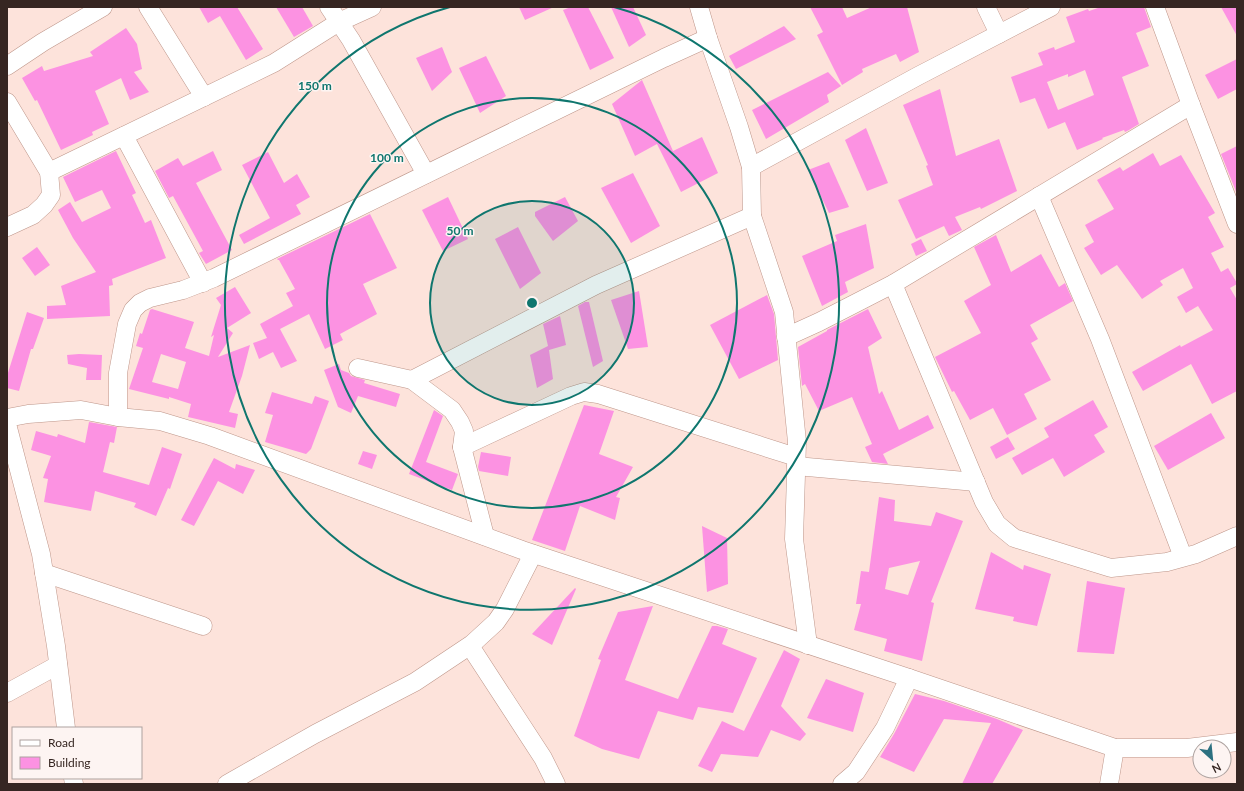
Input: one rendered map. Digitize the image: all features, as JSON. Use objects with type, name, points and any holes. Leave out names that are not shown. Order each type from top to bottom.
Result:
[{"type":"street","points":[[7,66],[43,42],[103,7]]},
{"type":"street","points":[[148,7],[204,97]]},
{"type":"street","points":[[329,7],[426,174]]},
{"type":"street","points":[[49,172],[274,63],[339,22],[372,7]]},
{"type":"street","points":[[699,7],[751,167],[752,216],[784,312],[796,442],[794,539],[808,645]]},
{"type":"street","points":[[986,7],[999,34]]},
{"type":"street","points":[[751,167],[918,76],[1051,7]]},
{"type":"street","points":[[1155,7],[1237,224]]},
{"type":"street","points":[[118,418],[118,374],[127,324],[133,310],[140,303],[150,298],[183,290],[203,283],[664,58],[708,38]]},
{"type":"street","points":[[7,102],[49,172],[51,195],[44,205],[33,215],[7,228]]},
{"type":"street","points":[[786,337],[819,322],[893,284],[1191,105]]},
{"type":"street","points":[[124,136],[203,283]]},
{"type":"street","points":[[1039,196],[1100,339],[1183,557]]},
{"type":"street","points":[[412,380],[596,286],[752,216]]},
{"type":"street","points":[[893,284],[984,502],[997,524],[1014,538],[1111,568],[1168,562],[1196,554],[1237,536]]},
{"type":"street","points":[[358,368],[412,380],[452,410],[464,431],[462,447],[484,536]]},
{"type":"street","points":[[462,447],[571,396],[584,392],[598,394],[796,462],[976,482]]},
{"type":"street","points":[[7,418],[28,414],[81,410],[118,418],[160,421],[210,436],[533,554],[909,678],[1114,748],[1187,748],[1237,742]]},
{"type":"street","points":[[7,424],[41,554],[66,727]]},
{"type":"street","points":[[227,784],[315,734],[415,682],[470,646],[496,622],[505,609],[533,554]]},
{"type":"street","points":[[44,573],[203,626]]},
{"type":"street","points":[[470,646],[543,758],[554,783]]},
{"type":"street","points":[[7,693],[58,665]]},
{"type":"street","points":[[842,784],[856,772],[885,728],[909,678]]},
{"type":"street","points":[[1109,784],[1114,748]]},
{"type":"building","points":[[199,7],[237,7],[263,49],[246,60],[220,16],[208,23]]},
{"type":"building","points":[[276,7],[302,7],[313,26],[294,37]]},
{"type":"building","points":[[519,7],[554,7],[525,20]]},
{"type":"building","points":[[571,7],[588,7],[614,58],[590,70],[563,10]]},
{"type":"building","points":[[611,7],[633,7],[646,35],[629,47]]},
{"type":"building","points":[[810,7],[842,7],[847,18],[872,7],[907,7],[919,52],[900,62],[896,54],[862,69],[863,72],[842,85],[817,35],[823,32]]},
{"type":"building","points":[[1101,7],[1144,7],[1151,27],[1136,33],[1149,66],[1122,77],[1139,124],[1125,132],[1124,130],[1102,138],[1103,139],[1077,150],[1065,122],[1048,129],[1035,98],[1020,103],[1011,77],[1043,65],[1038,53],[1054,47],[1055,50],[1075,42],[1066,17],[1088,9],[1089,11]],"holes":[[[1085,70],[1094,95],[1058,110],[1047,82],[1068,74],[1068,77]]]},
{"type":"building","points":[[1221,7],[1237,7],[1237,36]]},
{"type":"building","points":[[784,26],[796,39],[736,69],[729,56]]},
{"type":"building","points":[[126,28],[137,44],[142,69],[134,72],[149,92],[130,100],[121,78],[95,91],[109,124],[92,132],[93,135],[61,150],[37,100],[35,101],[22,78],[42,66],[44,71],[93,56],[90,52]]},
{"type":"building","points":[[442,47],[452,72],[432,91],[416,58]]},
{"type":"building","points":[[486,56],[506,96],[480,113],[459,68]]},
{"type":"building","points":[[1237,59],[1237,89],[1218,99],[1205,75]]},
{"type":"building","points":[[828,72],[841,86],[827,95],[829,102],[766,139],[752,110]]},
{"type":"building","points":[[642,80],[673,151],[702,137],[718,173],[681,192],[657,144],[635,156],[612,104]]},
{"type":"building","points":[[940,89],[956,156],[999,139],[1017,191],[981,209],[980,207],[955,217],[962,230],[949,236],[944,226],[916,239],[898,200],[933,185],[926,166],[928,165],[903,105]]},
{"type":"building","points":[[866,128],[888,183],[867,191],[845,140]]},
{"type":"building","points":[[1237,146],[1237,194],[1221,154]]},
{"type":"building","points":[[116,151],[136,193],[132,195],[145,223],[151,220],[166,258],[112,279],[113,285],[109,286],[110,316],[47,319],[47,306],[66,305],[61,286],[96,272],[73,238],[58,210],[70,202],[82,222],[111,208],[102,190],[75,202],[63,177]]},
{"type":"building","points":[[213,151],[222,170],[196,183],[232,250],[206,264],[199,253],[203,251],[173,196],[169,198],[155,171],[178,158],[183,166]]},
{"type":"building","points":[[268,152],[284,183],[297,174],[310,197],[296,205],[301,214],[244,244],[239,235],[270,218],[242,165]]},
{"type":"building","points":[[1153,153],[1160,166],[1181,155],[1215,213],[1208,217],[1224,247],[1211,253],[1221,272],[1228,268],[1237,283],[1230,288],[1237,300],[1237,391],[1212,404],[1191,364],[1143,391],[1132,372],[1180,345],[1181,347],[1213,330],[1198,306],[1186,313],[1177,297],[1193,288],[1183,268],[1160,281],[1163,285],[1142,299],[1117,265],[1101,275],[1084,248],[1094,242],[1085,225],[1114,209],[1097,180],[1120,167],[1123,171]]},
{"type":"building","points":[[829,162],[849,207],[829,213],[808,170]]},
{"type":"building","points":[[633,173],[660,226],[631,243],[601,188]]},
{"type":"building","points":[[448,197],[468,239],[443,251],[422,210]]},
{"type":"building","points":[[565,197],[578,221],[553,241],[535,216],[535,212]]},
{"type":"building","points":[[370,214],[397,268],[363,284],[377,314],[340,334],[343,340],[325,349],[309,314],[280,329],[297,361],[281,368],[273,352],[259,359],[253,343],[267,338],[260,324],[293,306],[286,293],[295,289],[279,260],[277,259]]},
{"type":"building","points":[[866,224],[874,268],[845,282],[848,292],[822,306],[802,256],[837,241],[835,235]]},
{"type":"building","points":[[518,227],[541,273],[520,289],[495,239]]},
{"type":"building","points":[[996,235],[1011,272],[1041,254],[1059,287],[1065,283],[1073,301],[1030,325],[1038,339],[1031,343],[1051,380],[1024,394],[1037,419],[1007,435],[993,408],[970,420],[954,391],[952,392],[935,357],[981,333],[964,301],[991,285],[974,247]]},
{"type":"building","points":[[921,239],[927,251],[916,256],[911,244]]},
{"type":"building","points":[[37,247],[50,265],[35,276],[22,258]]},
{"type":"building","points":[[235,287],[251,313],[227,328],[233,333],[218,357],[250,345],[242,376],[229,412],[238,414],[235,428],[188,417],[191,404],[169,397],[169,399],[129,389],[143,348],[136,346],[140,333],[142,334],[150,310],[152,309],[194,322],[185,348],[209,356],[214,335],[211,337],[221,305],[216,298]],"holes":[[[161,354],[186,362],[178,389],[152,382]]]},
{"type":"building","points":[[639,291],[648,347],[628,349],[611,300]]},
{"type":"building","points":[[767,295],[774,314],[778,360],[739,379],[710,325]]},
{"type":"building","points":[[585,302],[589,302],[603,361],[593,367],[578,306]]},
{"type":"building","points":[[868,309],[882,338],[868,347],[879,394],[882,391],[899,430],[928,415],[934,428],[883,454],[888,464],[872,462],[865,447],[872,444],[852,397],[819,411],[805,384],[802,386],[798,347]]},
{"type":"building","points":[[27,312],[44,318],[33,349],[31,349],[19,391],[7,388],[7,376]]},
{"type":"building","points":[[560,316],[566,345],[549,350],[553,379],[537,388],[530,355],[548,346],[543,324]]},
{"type":"building","points":[[67,355],[102,355],[101,380],[86,380],[87,368],[68,364]]},
{"type":"building","points":[[339,364],[341,370],[349,373],[351,376],[365,380],[364,383],[400,394],[396,407],[358,396],[351,413],[338,407],[324,370]]},
{"type":"building","points":[[272,392],[312,404],[315,396],[329,401],[311,449],[306,454],[265,442],[273,415],[265,413]]},
{"type":"building","points":[[1093,400],[1108,427],[1094,435],[1105,452],[1064,477],[1053,458],[1022,475],[1012,458],[1049,437],[1044,428]]},
{"type":"building","points":[[584,405],[614,411],[599,454],[633,467],[616,497],[620,498],[615,520],[580,506],[565,551],[532,540]]},
{"type":"building","points":[[434,410],[443,416],[426,462],[458,474],[452,490],[409,474]]},
{"type":"building","points":[[1211,413],[1225,438],[1168,470],[1154,446]]},
{"type":"building","points":[[89,422],[117,427],[114,443],[110,442],[103,472],[149,485],[162,447],[182,454],[170,489],[168,488],[156,516],[134,507],[136,503],[95,491],[91,511],[44,502],[48,479],[43,478],[51,456],[31,450],[36,431],[57,437],[58,434],[85,443]]},
{"type":"building","points":[[1008,437],[1015,449],[996,459],[990,447]]},
{"type":"building","points":[[363,451],[377,455],[372,469],[358,464]]},
{"type":"building","points":[[481,452],[511,457],[508,476],[479,471],[478,467]]},
{"type":"building","points":[[214,458],[235,469],[236,464],[255,470],[243,494],[218,481],[194,526],[181,520]]},
{"type":"building","points":[[879,497],[895,500],[894,521],[931,526],[936,512],[963,521],[931,602],[934,603],[922,661],[884,651],[887,639],[854,630],[861,604],[856,604],[861,571],[869,572]],"holes":[[[920,561],[908,595],[885,589],[889,568]]]},
{"type":"building","points":[[702,526],[727,538],[728,584],[707,592]]},
{"type":"building","points":[[991,552],[1023,570],[1024,565],[1051,574],[1037,626],[1013,621],[1014,617],[975,609]]},
{"type":"building","points":[[1087,581],[1125,588],[1114,654],[1077,652]]},
{"type":"building","points":[[575,588],[576,589],[552,645],[532,634]]},
{"type":"building","points":[[653,606],[625,680],[678,699],[712,626],[728,629],[722,644],[757,658],[733,713],[698,707],[693,720],[658,711],[639,759],[602,749],[574,736],[601,660],[598,659],[618,612]]},
{"type":"building","points":[[784,650],[800,659],[781,706],[806,734],[800,741],[771,730],[758,757],[721,754],[712,772],[698,766],[722,721],[744,731]]},
{"type":"building","points":[[826,679],[864,693],[853,732],[807,718]]},
{"type":"building","points":[[915,694],[944,701],[997,719],[1023,730],[992,784],[962,784],[991,723],[944,719],[914,772],[880,757]]}]
